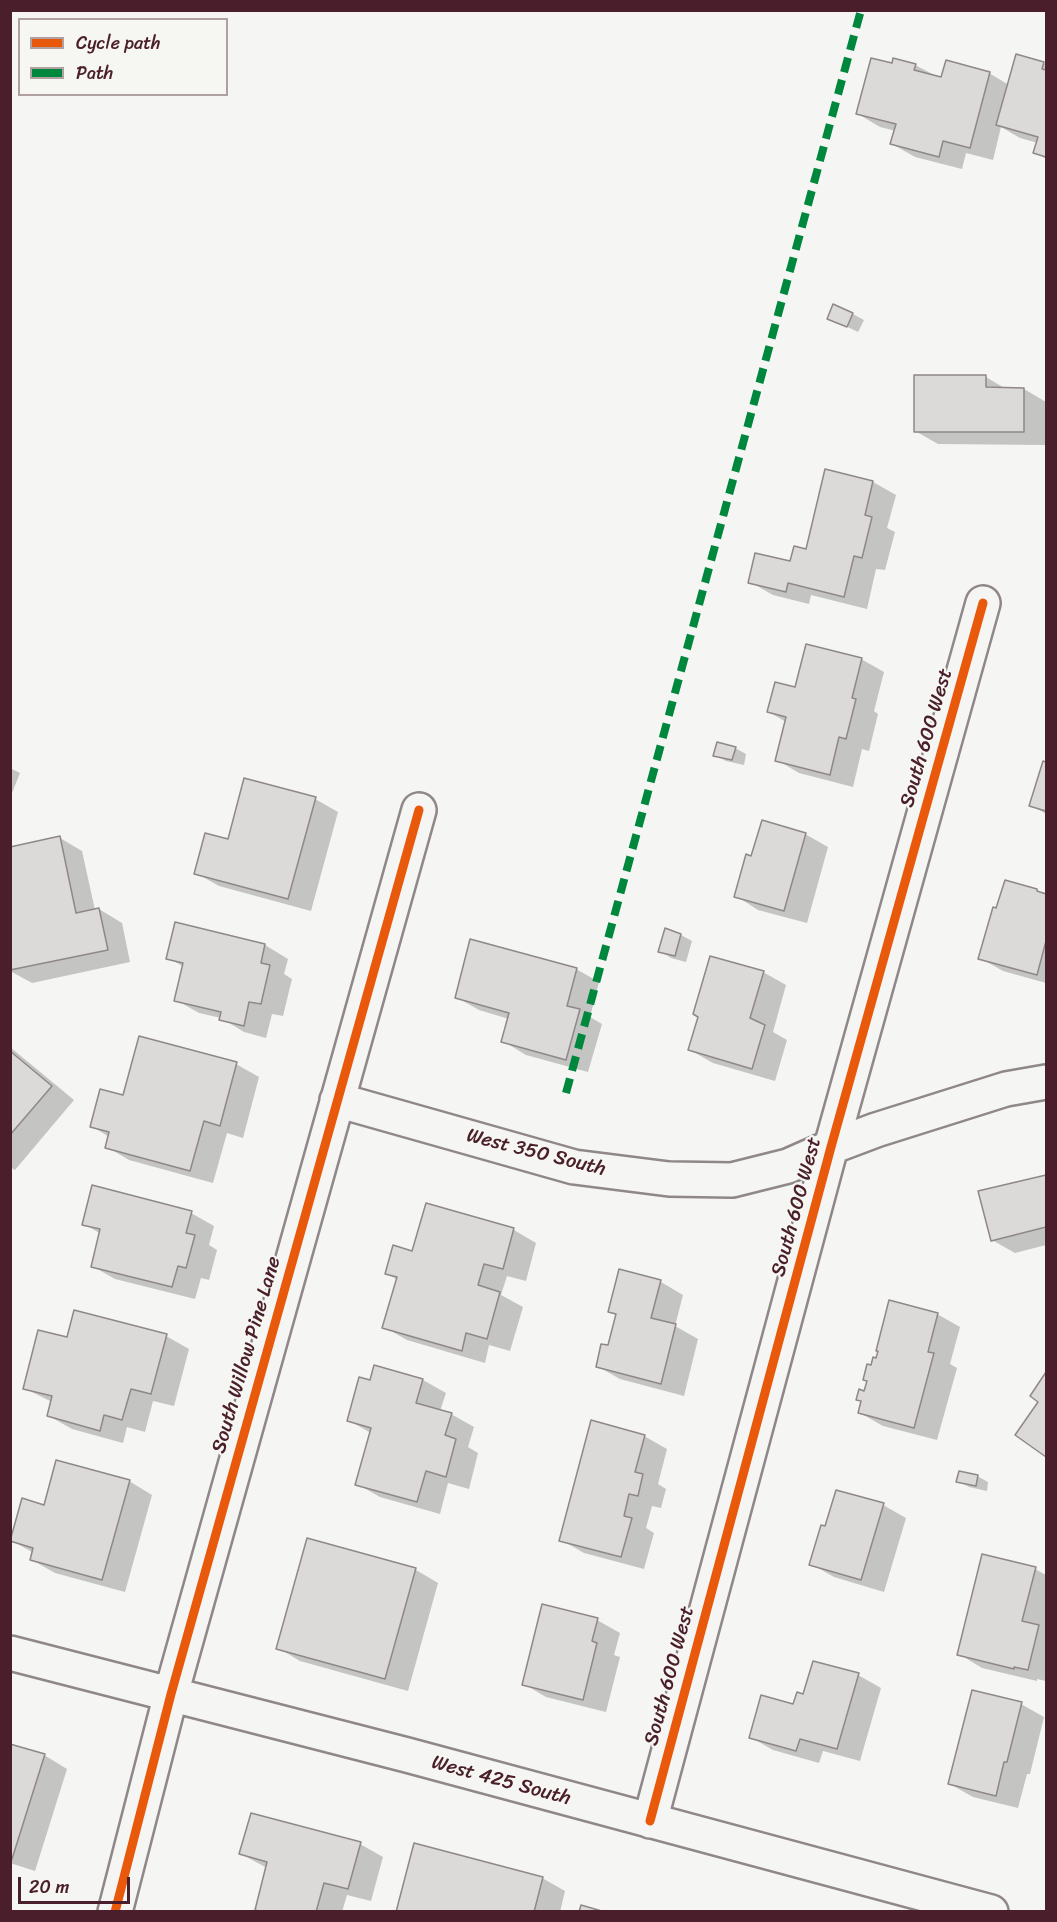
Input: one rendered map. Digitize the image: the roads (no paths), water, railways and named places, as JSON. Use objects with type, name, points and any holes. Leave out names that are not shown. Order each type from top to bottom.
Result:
[{"type":"street","name":"South 600 West","points":[[650,1821],[831,1147],[983,603]]},
{"type":"street","name":"South Willow Pine Lane","points":[[115,1911],[171,1694],[419,810]]},
{"type":"street","name":"West 350 South","points":[[338,1100],[574,1167],[669,1179],[732,1180],[788,1166],[876,1130],[1006,1089],[1047,1082]]},
{"type":"street","name":"West 425 South","points":[[10,1653],[992,1911]]}]
